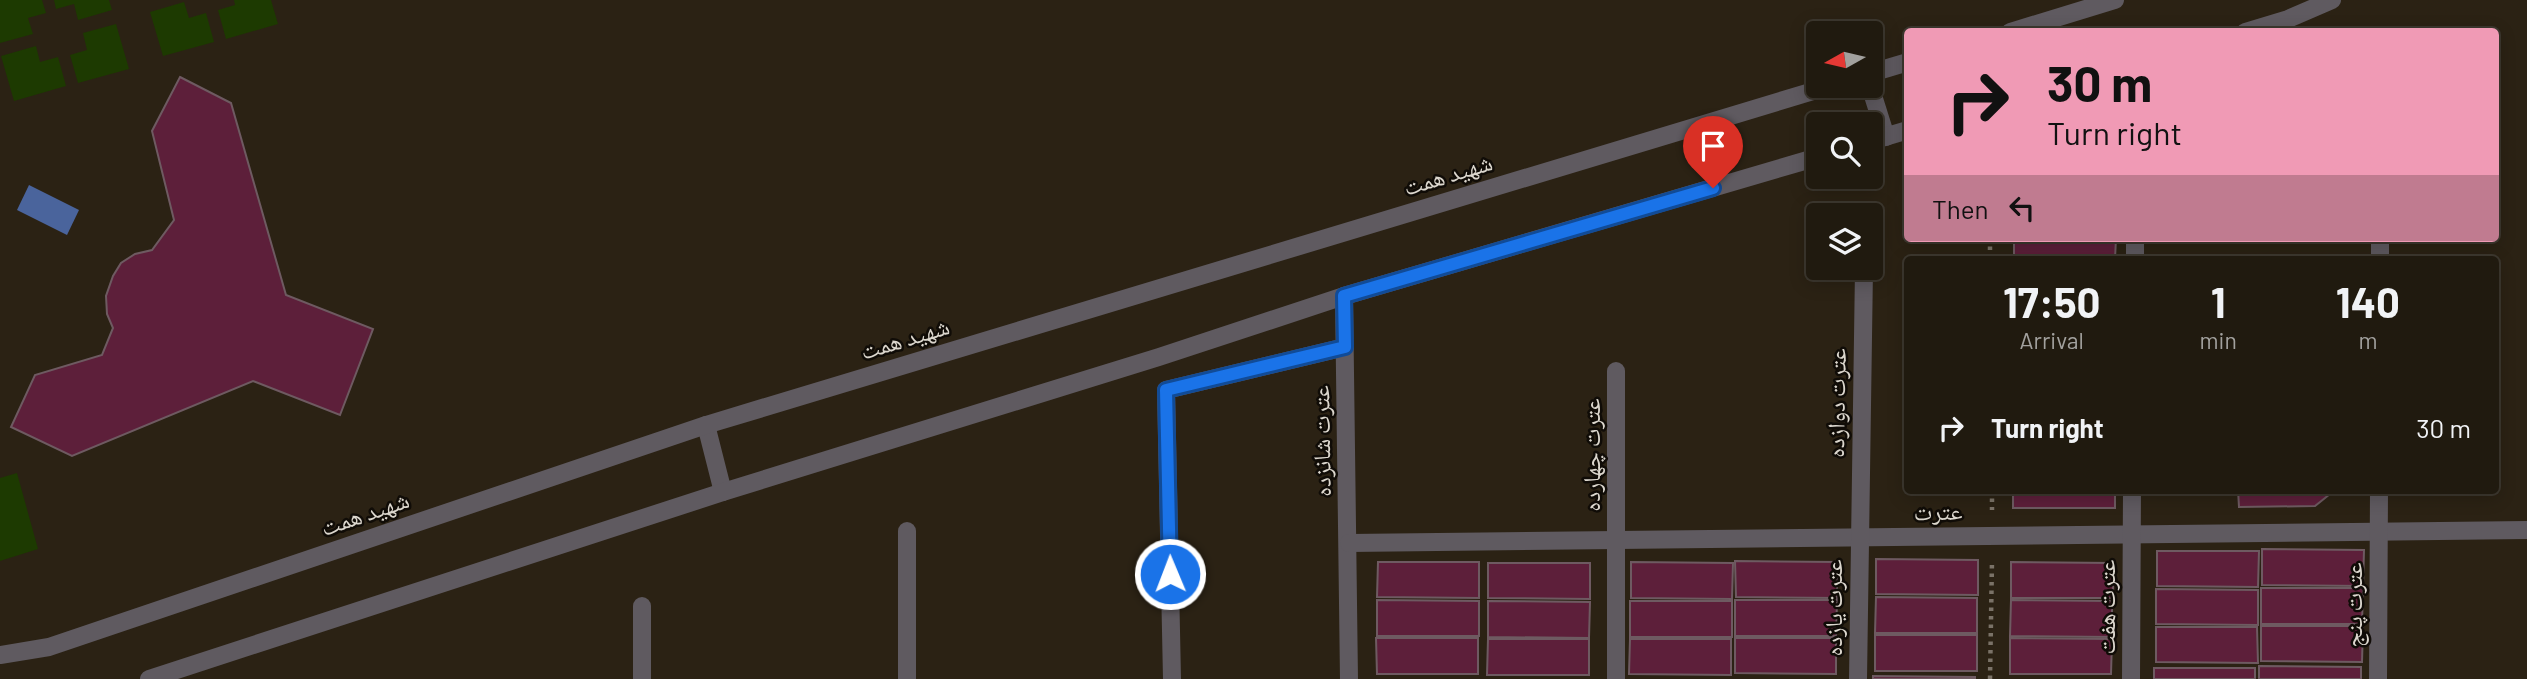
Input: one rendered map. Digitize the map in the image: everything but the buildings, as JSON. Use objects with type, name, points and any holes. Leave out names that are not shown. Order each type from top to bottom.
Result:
[{"type":"street","points":[[2023,28],[2115,0]]},
{"type":"street","points":[[2258,28],[2288,19],[2332,0]]},
{"type":"street","points":[[1883,69],[1904,63]]},
{"type":"street","name":"شهید همت","points":[[0,655],[49,647],[706,425],[1806,93]]},
{"type":"street","points":[[1883,138],[1904,132]]},
{"type":"street","points":[[149,679],[723,492],[1159,357],[1344,296],[1806,161]]},
{"type":"street","name":"عترت دوازده","points":[[1859,537],[1864,280]]},
{"type":"street","name":"عترت شانزده","points":[[1344,296],[1349,679]]},
{"type":"street","points":[[1172,679],[1166,390],[1345,347]]},
{"type":"street","name":"عترت چهارده","points":[[1616,371],[1616,679]]},
{"type":"street","points":[[706,425],[723,492]]},
{"type":"street","name":"عترت هفت","points":[[2131,679],[2132,494]]},
{"type":"street","name":"عترت پنج","points":[[2378,679],[2379,494]]},
{"type":"street","name":"عترت","points":[[1349,543],[2527,530]]},
{"type":"street","points":[[907,531],[907,679]]},
{"type":"street","name":"عترت یازده","points":[[1858,679],[1859,537]]},
{"type":"street","points":[[642,606],[642,679]]},
{"type":"path","points":[[1990,679],[1992,536]]},
{"type":"green space","points":[[0,0],[42,0],[46,13],[28,18],[33,34],[0,43]]},
{"type":"green space","points":[[54,0],[109,0],[112,10],[78,20],[74,4],[56,9]]},
{"type":"green space","points":[[234,0],[271,0],[278,24],[226,39],[218,10],[235,5]]},
{"type":"green space","points":[[184,2],[189,18],[206,13],[214,42],[163,56],[150,12]]},
{"type":"green space","points":[[116,24],[129,69],[78,83],[70,55],[87,50],[83,33]]},
{"type":"green space","points":[[36,46],[40,62],[58,57],[66,86],[14,101],[1,56]]},
{"type":"green space","points":[[17,473],[38,549],[0,561],[0,478]]},
{"type":"water","points":[[29,185],[79,210],[67,235],[17,210]]},
{"type":"route","points":[[1170,574],[1166,390],[1345,347],[1344,296],[1713,188]]}]
